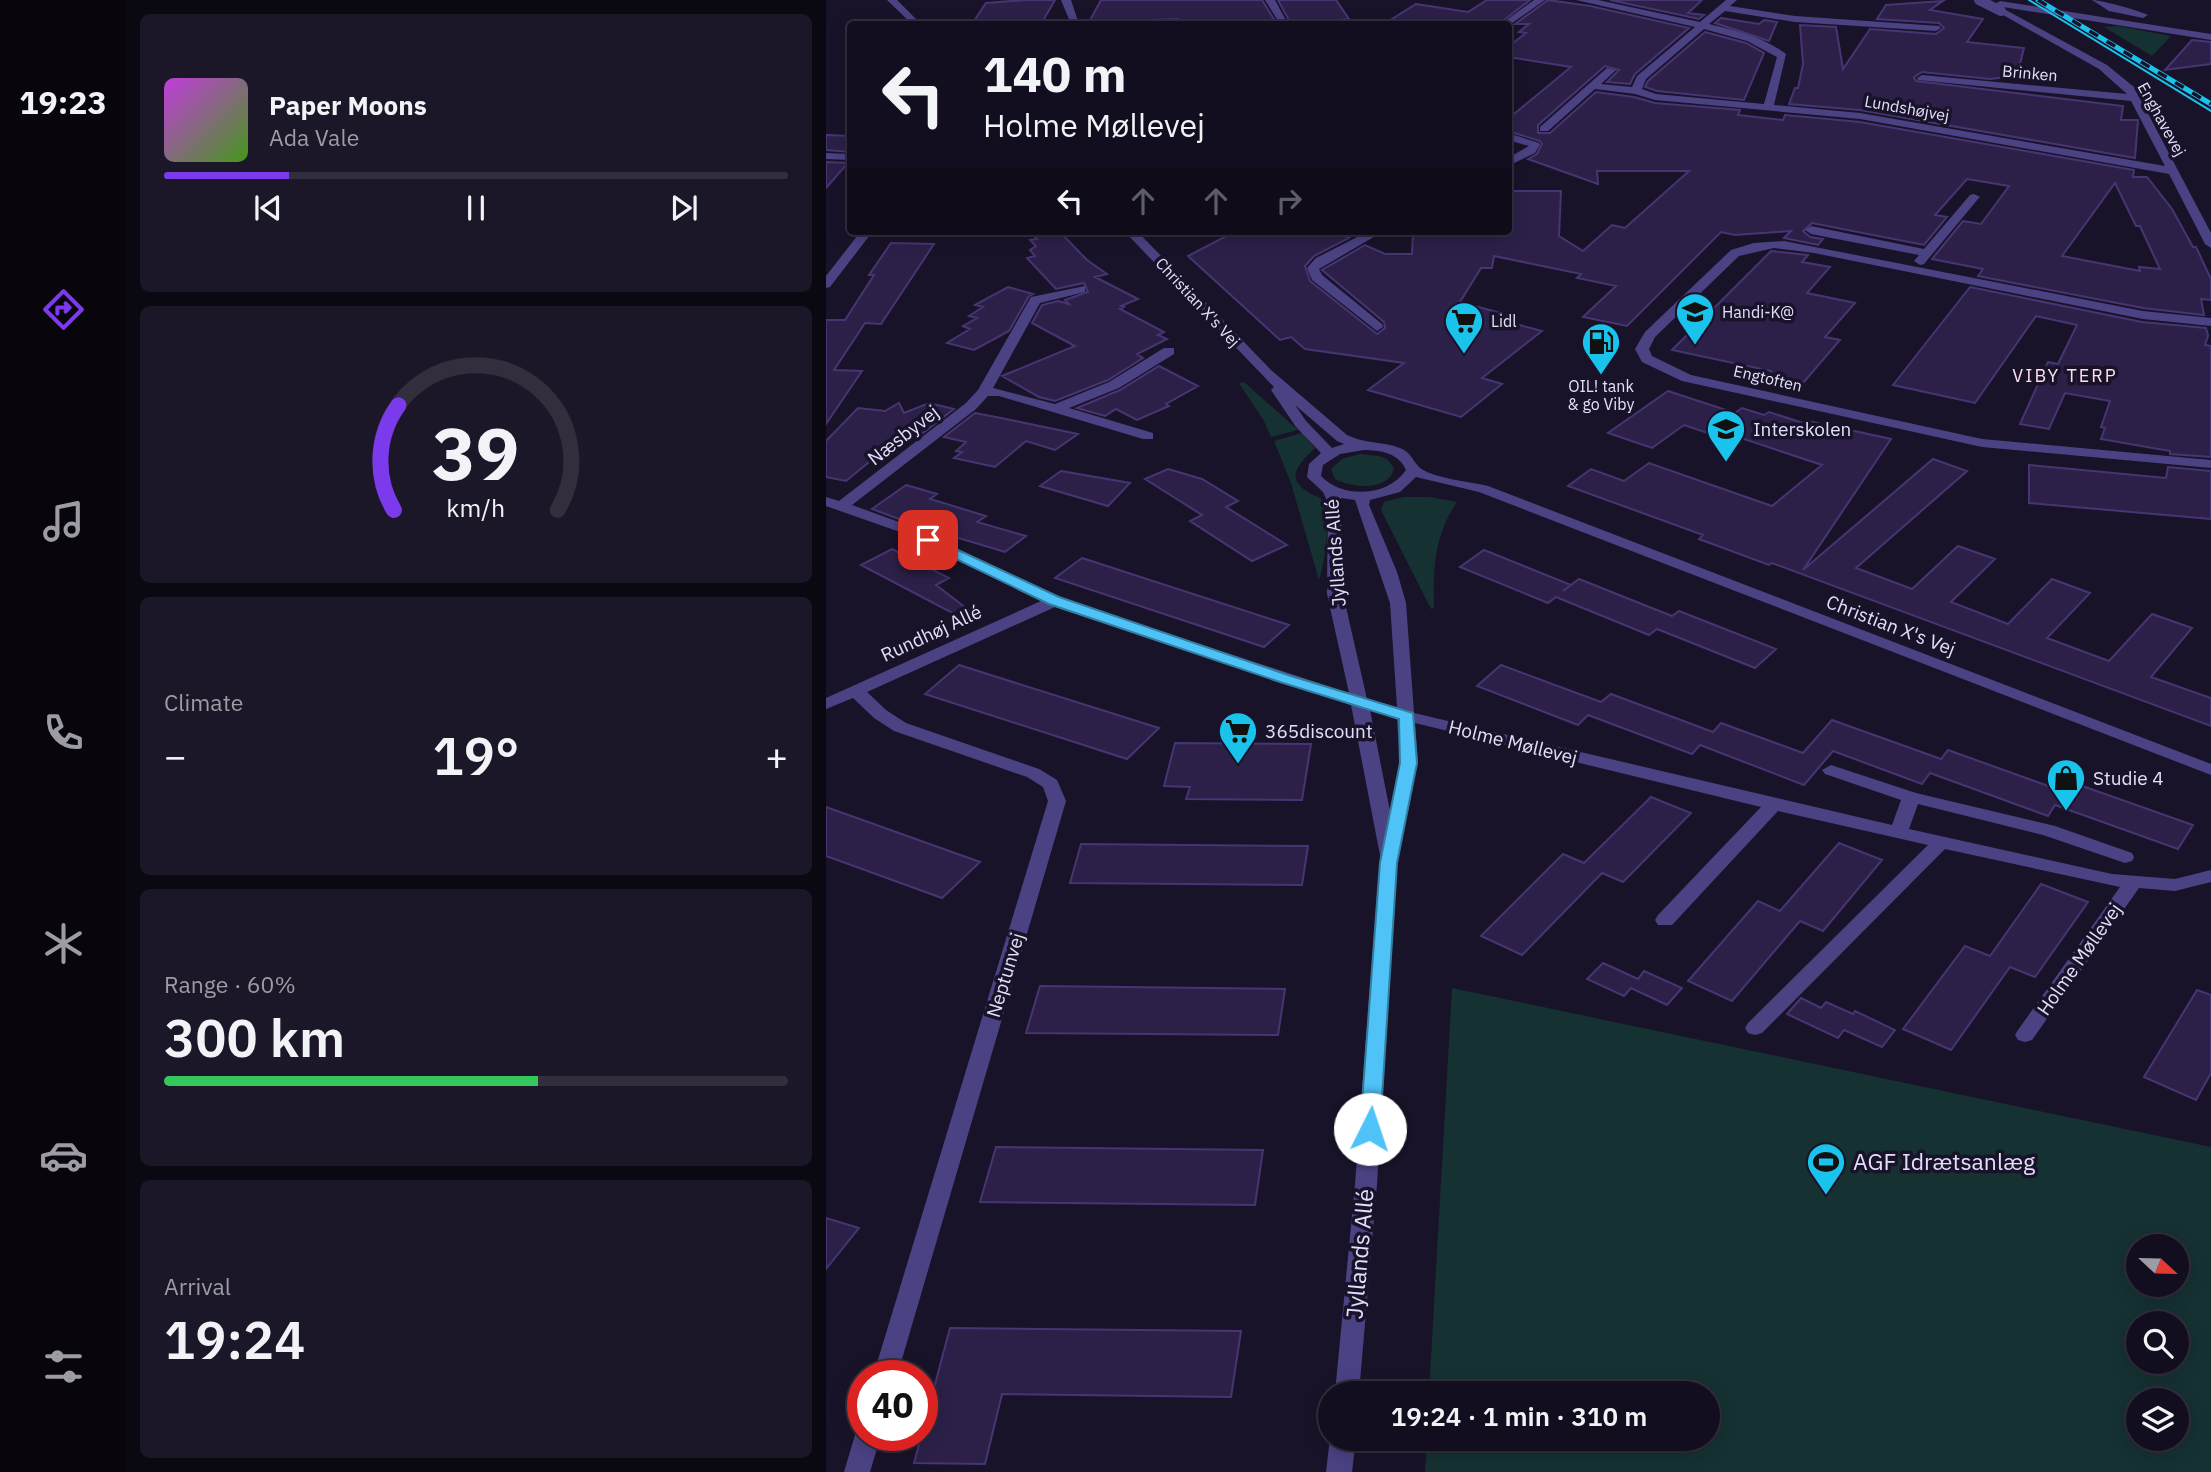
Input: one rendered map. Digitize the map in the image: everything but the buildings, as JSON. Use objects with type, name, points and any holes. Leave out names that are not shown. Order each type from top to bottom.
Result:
[{"type":"street","points":[[892,0],[914,21]]},
{"type":"street","points":[[1066,0],[1073,21]]},
{"type":"street","points":[[1270,0],[1282,21]]},
{"type":"street","points":[[1509,21],[1540,0]]},
{"type":"street","points":[[1581,0],[1762,41],[1779,51],[1782,56],[1768,107]]},
{"type":"street","points":[[1978,0],[2211,37]]},
{"type":"street","name":"Enghavevej","points":[[1978,0],[2103,67],[2130,89],[2210,240]]},
{"type":"street","points":[[2098,0],[2112,9],[2211,26]]},
{"type":"street","points":[[1636,91],[1641,78],[1727,4],[1795,19],[1936,28]]},
{"type":"street","points":[[1544,130],[1611,70]]},
{"type":"street","name":"Brinken","points":[[1922,79],[2136,98]]},
{"type":"street","name":"Lundshøjvej","points":[[1592,86],[1636,91],[1655,97],[1898,122],[2172,171]]},
{"type":"street","points":[[1512,137],[1535,145],[1531,151],[1512,161]]},
{"type":"street","points":[[826,156],[847,157]]},
{"type":"street","points":[[1914,269],[1974,197]]},
{"type":"street","points":[[1811,230],[1927,253]]},
{"type":"street","points":[[826,284],[864,235]]},
{"type":"street","name":"Christian X's Vej","points":[[1134,235],[1266,373],[1342,438],[1358,446]]},
{"type":"street","points":[[1370,235],[1320,261],[1312,268],[1316,277],[1377,327]]},
{"type":"street","name":"Engtoften","points":[[2211,322],[2143,315],[1797,246],[1772,244],[1749,246],[1727,261],[1650,335],[1642,349],[1647,359],[1661,368],[1687,378],[1943,435],[2015,447],[2211,464]]},
{"type":"street","name":"Næsbyvej","points":[[843,505],[971,406],[984,392],[1035,300],[1081,289]]},
{"type":"street","points":[[1055,409],[1114,385],[1169,351]]},
{"type":"street","name":"Christian X's Vej","points":[[1266,373],[1301,424],[1329,453]]},
{"type":"street","points":[[984,392],[1000,392],[1148,436]]},
{"type":"street","points":[[1368,495],[1330,490],[1317,482],[1313,470],[1315,464],[1329,453],[1358,446],[1395,450],[1410,462],[1413,470],[1398,487]]},
{"type":"street","name":"Christian X's Vej","points":[[1413,470],[1429,477],[1483,489],[2211,770]]},
{"type":"street","name":"Christian X's Vej","points":[[1368,495],[1398,487],[1423,487],[1556,519]]},
{"type":"street","name":"Jyllands Allé","points":[[1330,490],[1335,503],[1335,594],[1360,703],[1388,863]]},
{"type":"street","name":"Jyllands Allé","points":[[1348,1381],[1366,1184],[1388,863],[1409,763],[1398,603],[1389,572],[1362,505],[1368,495]]},
{"type":"street","name":"Holme Møllevej","points":[[826,501],[905,529],[1054,600],[1360,703],[1407,716],[1774,804],[2132,884],[2175,885],[2211,876]]},
{"type":"street","name":"Rundhøj Allé","points":[[826,704],[1054,600]]},
{"type":"street","name":"Neptunvej","points":[[856,691],[880,714],[900,727],[1033,772],[1051,784],[1057,801],[891,1360]]},
{"type":"street","points":[[1830,770],[1912,797],[2066,836],[2124,857]]},
{"type":"street","points":[[1899,832],[1912,797]]},
{"type":"street","points":[[1665,920],[1774,804]]},
{"type":"street","points":[[2058,868],[2066,836]]},
{"type":"street","points":[[1755,1028],[1941,842]]},
{"type":"street","name":"Holme Møllevej","points":[[2025,1035],[2132,884]]},
{"type":"street","points":[[857,1472],[863,1451]]},
{"type":"street","points":[[1339,1472],[1341,1451]]},
{"type":"green space","points":[[2118,26],[2171,36],[2152,56],[2104,27]]},
{"type":"green space","points":[[1244,382],[1298,430],[1271,437],[1264,421],[1239,383]]},
{"type":"green space","points":[[1302,433],[1315,448],[1299,465],[1297,482],[1302,488],[1322,499],[1326,511],[1326,542],[1319,580],[1291,483],[1274,441]]},
{"type":"green space","points":[[1360,454],[1387,459],[1394,468],[1391,476],[1369,486],[1335,479],[1331,469],[1342,459]]},
{"type":"green space","points":[[1403,497],[1430,497],[1457,502],[1439,540],[1434,608],[1431,609],[1381,510],[1384,502]]},
{"type":"green space","name":"AGF Idrætsanlæg","points":[[1452,988],[2211,1147],[2211,1472],[1425,1472],[1426,1451],[1720,1451],[1720,1381],[1430,1381]]},
{"type":"tram line","points":[[2029,0],[2211,111]]},
{"type":"railway","points":[[2038,0],[2211,104]]},
{"type":"place","name":"Handi-K@","points":[[1695,346]]},
{"type":"place","name":"Lidl","points":[[1464,355]]},
{"type":"place","name":"OIL! tank & go Viby","points":[[1601,376]]},
{"type":"place","name":"Interskolen","points":[[1726,463]]},
{"type":"place","name":"365discount","points":[[1238,765]]},
{"type":"place","name":"Studie 4","points":[[2066,812]]},
{"type":"place","name":"AGF Idrætsanlæg","points":[[1826,1196]]},
{"type":"district","name":"VIBY TERP","points":[[2065,376]]},
{"type":"route","points":[[928,540],[1054,600],[1285,679],[1407,716],[1409,763],[1388,863],[1370,1129]]}]
